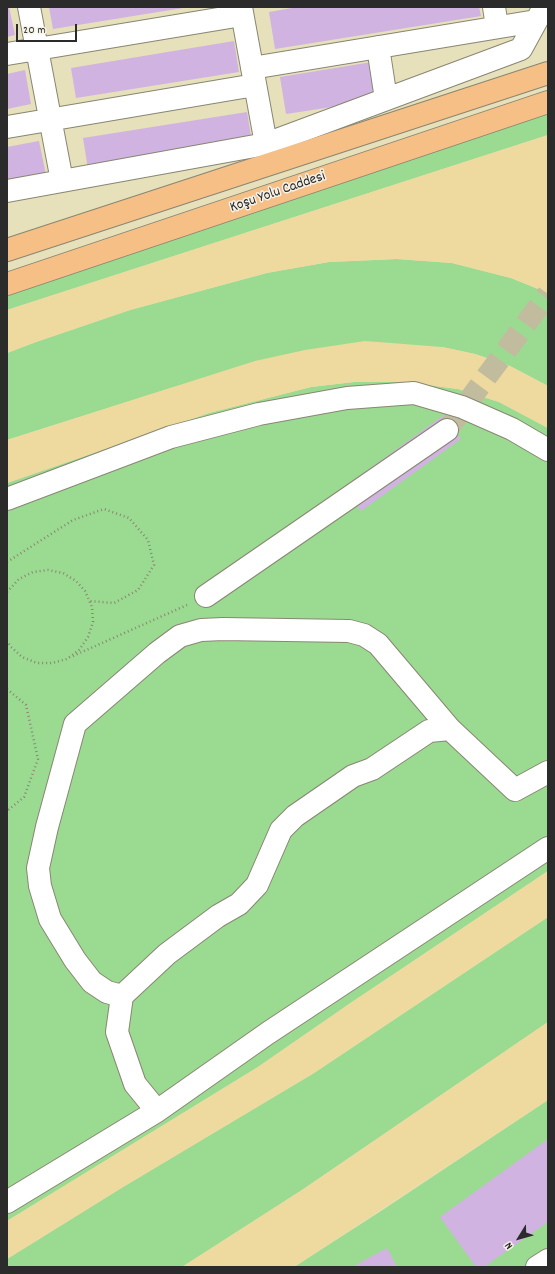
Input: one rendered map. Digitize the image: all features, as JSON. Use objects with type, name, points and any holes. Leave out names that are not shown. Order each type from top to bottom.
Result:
[{"type":"main road","name":"Koşu Yolu Caddesi","points":[[7,250],[548,73]]},
{"type":"main road","name":"Koşu Yolu Caddesi","points":[[7,284],[548,102]]},
{"type":"street","points":[[29,7],[62,180]]},
{"type":"street","points":[[7,54],[241,11],[266,144]]},
{"type":"street","points":[[7,127],[254,77],[495,17],[540,14]]},
{"type":"street","points":[[7,191],[266,144],[521,49],[540,14]]},
{"type":"street","points":[[378,47],[386,99]]},
{"type":"street","points":[[7,500],[171,437],[259,414],[347,398],[414,393],[462,407],[512,429],[548,450]]},
{"type":"street","points":[[206,596],[447,430]]},
{"type":"street","points":[[122,996],[107,992],[92,982],[75,960],[50,919],[40,886],[38,868],[46,827],[75,724],[157,653],[180,636],[201,630],[349,631],[364,635],[378,644],[450,729],[516,790],[548,772]]},
{"type":"street","points":[[157,1111],[135,1084],[117,1032],[122,996],[167,954],[243,899],[257,885],[281,830],[295,816],[353,776],[372,769],[429,731],[450,729]]},
{"type":"street","points":[[7,1202],[157,1111],[268,1033],[548,848]]},
{"type":"street","points":[[537,1267],[548,1260]]},
{"type":"path","points":[[7,562],[73,520],[104,509],[129,518],[148,540],[154,565],[138,590],[114,603],[89,601]]},
{"type":"path","points":[[7,592],[19,579],[33,572],[48,570],[63,573],[76,581],[85,591],[92,607],[93,622],[88,637],[79,650],[67,659]]},
{"type":"path","points":[[7,641],[10,647],[22,657],[36,663],[52,663],[67,659],[206,596]]},
{"type":"path","points":[[7,688],[26,705],[38,759],[24,797],[7,811]]},
{"type":"green space","points":[[548,111],[548,135],[7,310],[7,291]]},
{"type":"green space","points":[[397,259],[452,263],[511,278],[548,293],[548,386],[510,366],[475,354],[442,347],[174,387],[7,440],[7,353],[130,310],[267,273],[329,262]]},
{"type":"green space","points":[[354,382],[404,382],[458,389],[499,402],[548,428],[548,871],[352,1002],[258,1067],[7,1221],[7,483],[209,413],[311,387]]},
{"type":"green space","points":[[548,917],[548,1022],[302,1190],[182,1267],[7,1267],[7,1259],[123,1187],[314,1073]]},
{"type":"green space","points":[[548,1100],[548,1267],[294,1267],[381,1211]]},
{"type":"sand","points":[[548,135],[548,293],[511,278],[452,263],[397,259],[329,262],[266,273],[130,310],[7,353],[7,310]]},
{"type":"sand","points":[[365,341],[442,347],[475,354],[510,366],[548,386],[548,428],[499,402],[458,389],[404,382],[354,382],[311,387],[209,413],[7,483],[7,440],[255,361],[305,350]]},
{"type":"sand","points":[[548,871],[548,917],[314,1073],[123,1187],[7,1259],[7,1221],[258,1067],[352,1002]]},
{"type":"sand","points":[[548,1022],[548,1100],[294,1267],[182,1267],[302,1190]]},
{"type":"building","points":[[7,7],[9,7],[15,35],[7,37]]},
{"type":"building","points":[[49,7],[183,7],[183,8],[53,29]]},
{"type":"building","points":[[298,7],[479,7],[481,16],[275,49],[269,12]]},
{"type":"building","points":[[234,41],[239,72],[76,98],[71,68]]},
{"type":"building","points":[[372,62],[378,100],[286,114],[280,77]]},
{"type":"building","points":[[25,70],[31,104],[7,109],[7,74]]},
{"type":"building","points":[[247,112],[252,142],[88,169],[83,138]]},
{"type":"building","points":[[39,141],[46,175],[7,183],[7,147]]},
{"type":"building","points":[[444,415],[461,439],[361,511],[344,487]]},
{"type":"building","points":[[548,1139],[548,1222],[484,1267],[476,1267],[440,1217]]},
{"type":"building","points":[[387,1248],[397,1267],[352,1267]]},
{"type":"tunnel","points":[[447,430],[548,294]]}]
